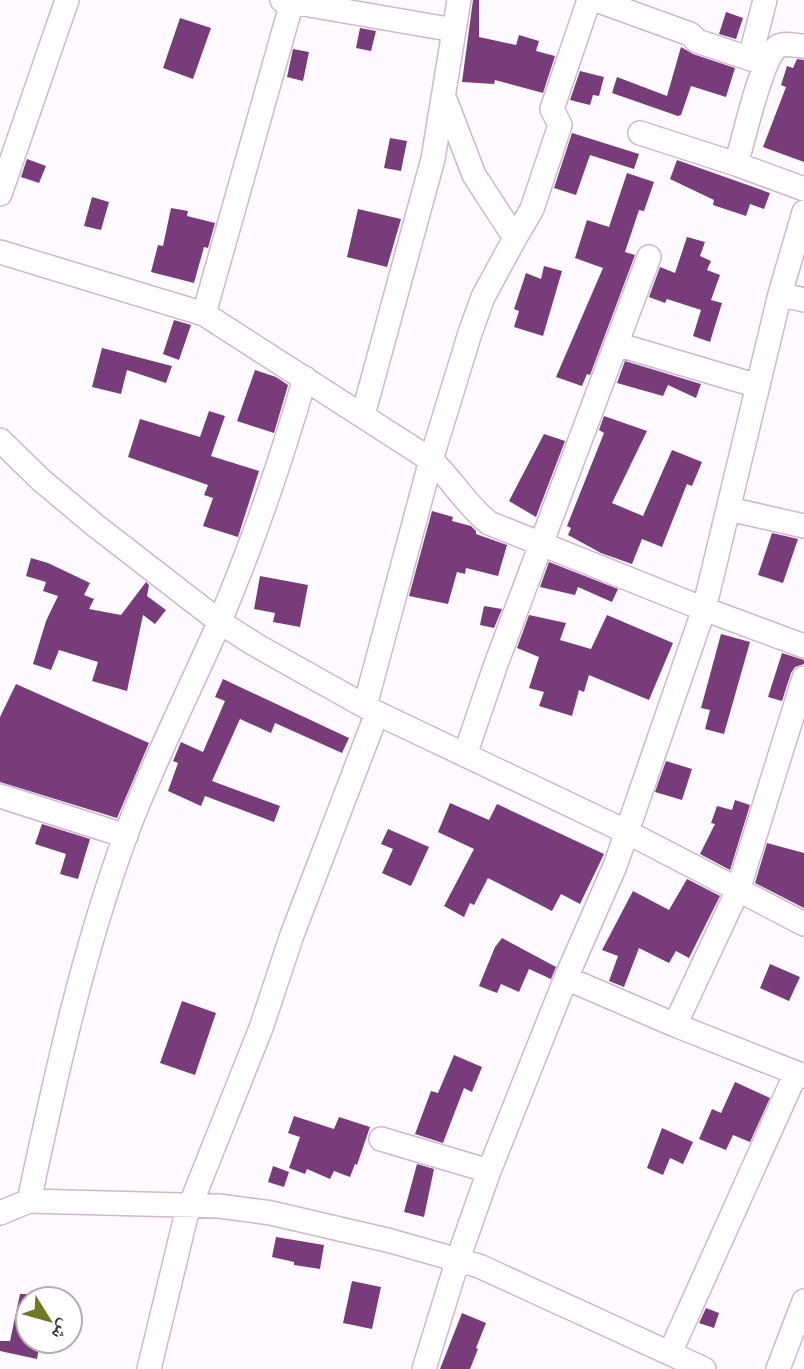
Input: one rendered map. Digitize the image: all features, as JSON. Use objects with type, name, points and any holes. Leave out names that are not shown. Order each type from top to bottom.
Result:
[{"type":"street","points":[[0,194],[67,0]]},
{"type":"street","points":[[363,415],[431,170],[459,0]]},
{"type":"street","points":[[149,1369],[178,1241],[261,1028],[349,780],[371,710],[431,460],[480,306],[532,209],[560,125],[552,109],[589,0]]},
{"type":"street","points":[[596,0],[690,34],[697,41],[758,61]]},
{"type":"street","points":[[736,164],[758,61],[765,0]]},
{"type":"street","points":[[204,314],[287,1],[454,30]]},
{"type":"street","points":[[758,61],[781,45],[804,46]]},
{"type":"street","points":[[444,96],[474,175],[515,238]]},
{"type":"street","points":[[640,133],[804,188]]},
{"type":"street","points":[[424,1369],[489,1171],[566,978],[610,879],[704,608],[780,294],[804,212]]},
{"type":"street","points":[[0,252],[204,314],[431,460],[489,523],[804,646]]},
{"type":"street","points":[[465,755],[649,257]]},
{"type":"street","points":[[780,294],[804,300]]},
{"type":"street","points":[[616,344],[758,386]]},
{"type":"street","points":[[29,1201],[57,1071],[94,932],[126,836],[220,622],[257,527],[305,378]]},
{"type":"street","points":[[0,440],[41,481],[78,512],[220,622],[291,666],[371,710],[627,832],[804,924]]},
{"type":"street","points":[[729,509],[804,526]]},
{"type":"street","points":[[675,1025],[738,890],[804,678]]},
{"type":"street","points":[[0,796],[126,836]]},
{"type":"street","points":[[566,978],[800,1075],[670,1353]]},
{"type":"street","points":[[381,1139],[489,1171]]},
{"type":"street","points":[[1,1215],[29,1201],[219,1206],[271,1213],[458,1259],[513,1281],[704,1369]]},
{"type":"street","points":[[778,1369],[804,1301]]},
{"type":"building","points":[[473,0],[479,0],[479,37],[516,45],[519,35],[539,41],[536,51],[555,56],[543,93],[495,80],[494,84],[462,82]]},
{"type":"building","points":[[726,12],[743,18],[736,39],[719,34]]},
{"type":"building","points":[[180,18],[211,28],[193,79],[163,68]]},
{"type":"building","points":[[360,28],[376,31],[371,51],[356,48]]},
{"type":"building","points":[[681,47],[693,54],[735,68],[726,97],[691,86],[681,115],[678,116],[612,93],[617,77],[667,96]]},
{"type":"building","points":[[293,49],[309,52],[303,81],[287,77]]},
{"type":"building","points":[[797,59],[804,60],[804,162],[763,147],[786,87],[781,85],[787,66],[793,68]]},
{"type":"building","points":[[580,71],[604,77],[599,96],[593,95],[590,105],[570,100]]},
{"type":"building","points":[[572,133],[639,154],[634,169],[590,155],[576,195],[554,188]]},
{"type":"building","points":[[390,138],[407,141],[401,171],[384,168]]},
{"type":"building","points":[[27,159],[46,166],[39,183],[21,177]]},
{"type":"building","points":[[677,160],[770,193],[764,209],[750,204],[746,216],[713,205],[714,200],[670,179]]},
{"type":"building","points":[[627,173],[654,182],[644,211],[639,210],[625,252],[635,255],[590,375],[587,374],[582,386],[556,377],[603,268],[575,258],[587,220],[609,227]]},
{"type":"building","points":[[92,197],[109,202],[101,230],[84,226]]},
{"type":"building","points":[[171,208],[188,211],[187,216],[215,223],[208,248],[204,247],[194,283],[151,272],[158,245],[163,246]]},
{"type":"building","points":[[358,209],[401,219],[387,267],[347,257]]},
{"type":"building","points":[[687,237],[705,242],[700,256],[711,261],[707,270],[720,275],[711,300],[722,303],[710,342],[693,336],[701,310],[667,299],[665,303],[649,297],[660,267],[675,273]]},
{"type":"building","points":[[544,266],[562,271],[543,336],[514,327],[519,311],[514,309],[526,273],[541,279]]},
{"type":"building","points":[[174,320],[191,325],[179,360],[163,354]]},
{"type":"building","points":[[102,348],[172,366],[166,383],[127,370],[121,394],[92,387]]},
{"type":"building","points":[[625,361],[701,384],[696,398],[668,385],[663,396],[617,383]]},
{"type":"building","points":[[255,370],[276,377],[288,385],[274,433],[237,421]]},
{"type":"building","points":[[209,411],[225,416],[211,456],[259,471],[238,537],[203,526],[213,498],[204,495],[208,485],[128,457],[140,419],[200,437]]},
{"type":"building","points":[[604,416],[647,431],[612,503],[643,516],[672,450],[702,462],[692,486],[687,484],[662,547],[642,539],[632,564],[601,553],[568,535],[571,528],[567,526],[604,433],[599,430]]},
{"type":"building","points":[[544,434],[565,441],[536,517],[509,501]]},
{"type":"building","points":[[432,511],[453,517],[452,521],[471,526],[476,534],[507,545],[498,576],[466,568],[465,574],[457,572],[448,604],[409,596]]},
{"type":"building","points":[[772,533],[798,539],[783,583],[758,575]]},
{"type":"building","points":[[31,558],[90,583],[84,595],[94,599],[89,609],[121,615],[146,582],[149,585],[147,596],[166,610],[155,624],[143,615],[127,691],[92,681],[98,662],[59,650],[51,670],[33,664],[46,621],[58,596],[43,591],[46,582],[26,576]]},
{"type":"building","points":[[549,562],[618,589],[612,602],[578,587],[575,595],[540,587]]},
{"type":"building","points":[[260,576],[308,585],[300,627],[273,622],[275,613],[254,609]]},
{"type":"building","points":[[484,606],[502,609],[494,628],[480,625]]},
{"type":"building","points":[[529,615],[566,623],[560,640],[591,649],[607,615],[673,643],[649,700],[589,675],[584,692],[579,690],[572,716],[539,706],[544,692],[529,688],[539,657],[517,648]]},
{"type":"building","points":[[721,634],[750,642],[724,734],[705,729],[710,710],[701,708]]},
{"type":"building","points":[[782,653],[804,660],[804,664],[795,667],[791,673],[782,701],[768,697]]},
{"type":"building","points":[[223,679],[349,738],[342,753],[275,723],[271,733],[240,719],[212,781],[280,806],[274,822],[205,796],[201,806],[168,791],[178,763],[173,761],[181,742],[203,752],[225,701],[215,697]]},
{"type":"building","points":[[16,684],[149,743],[117,818],[0,782],[0,717]]},
{"type":"building","points":[[666,761],[692,769],[682,800],[655,792]]},
{"type":"building","points":[[735,800],[750,805],[730,870],[700,854],[715,824],[711,823],[717,806],[732,810]]},
{"type":"building","points":[[450,803],[489,820],[497,804],[604,854],[580,904],[561,894],[552,911],[488,878],[474,905],[470,903],[464,917],[444,906],[474,849],[438,832]]},
{"type":"building","points":[[42,824],[90,839],[78,879],[60,874],[66,854],[35,844]]},
{"type":"building","points":[[388,829],[429,847],[411,886],[382,873],[393,849],[381,844]]},
{"type":"building","points":[[767,843],[804,853],[804,908],[755,883]]},
{"type":"building","points":[[687,879],[720,896],[689,958],[676,951],[669,963],[639,948],[624,987],[609,981],[618,956],[602,950],[633,891],[669,910]]},
{"type":"building","points":[[502,938],[556,967],[551,979],[529,969],[519,992],[501,984],[497,993],[479,986],[495,947]]},
{"type":"building","points":[[770,964],[800,977],[789,1001],[760,988]]},
{"type":"building","points":[[182,1001],[216,1013],[195,1075],[160,1063]]},
{"type":"building","points":[[454,1055],[482,1067],[472,1092],[464,1088],[443,1143],[415,1134],[431,1091],[438,1093]]},
{"type":"building","points":[[735,1082],[770,1098],[750,1142],[733,1135],[726,1150],[699,1139],[712,1109],[721,1113]]},
{"type":"building","points":[[294,1116],[334,1129],[339,1117],[370,1127],[350,1177],[334,1171],[330,1179],[307,1169],[305,1174],[289,1168],[300,1137],[288,1133]]},
{"type":"building","points":[[662,1128],[693,1142],[683,1164],[670,1158],[663,1175],[647,1168]]},
{"type":"building","points":[[417,1164],[434,1169],[424,1217],[404,1212]]},
{"type":"building","points":[[273,1166],[289,1172],[284,1187],[268,1182]]},
{"type":"building","points":[[276,1237],[324,1245],[320,1269],[294,1265],[294,1262],[272,1257]]},
{"type":"building","points":[[352,1281],[381,1287],[372,1329],[343,1323]]},
{"type":"building","points":[[706,1308],[719,1313],[714,1328],[699,1323]]},
{"type":"building","points":[[462,1313],[486,1323],[476,1348],[478,1349],[470,1369],[440,1369]]},
{"type":"building","points":[[14,1322],[14,1354],[0,1351],[0,1341],[10,1341]]},
{"type":"building","points":[[18,1355],[38,1355],[37,1359]]}]
